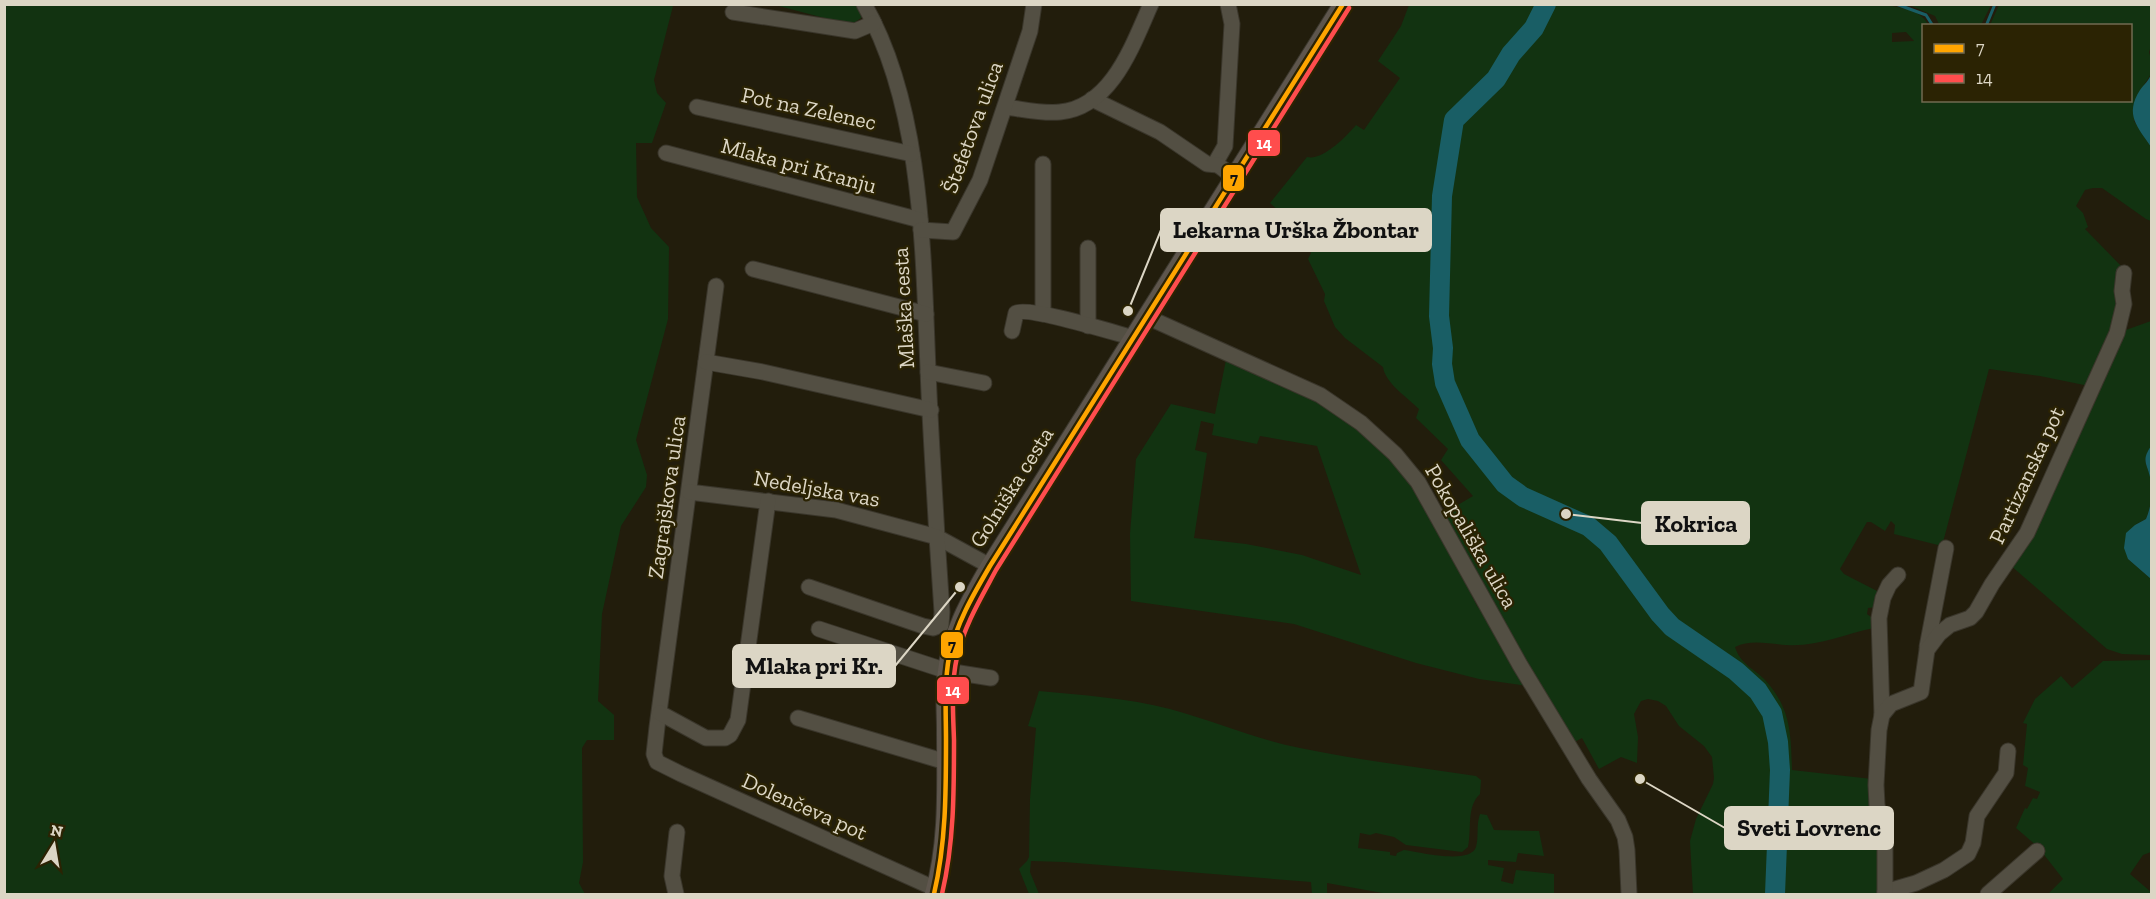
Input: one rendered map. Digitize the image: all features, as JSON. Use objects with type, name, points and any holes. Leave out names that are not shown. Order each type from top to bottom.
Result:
[{"type":"main road","name":"Golniška cesta","points":[[935,892],[945,839],[947,671],[955,635],[962,619],[990,566],[1343,4]]},
{"type":"street","name":"Mlaška cesta","points":[[864,4],[874,23],[894,75],[912,154],[926,314],[937,537]]},
{"type":"street","name":"Štefetova ulica","points":[[920,225],[953,232],[980,180],[1030,32],[1034,4]]},
{"type":"street","points":[[1005,107],[1060,112],[1078,107],[1092,99],[1112,81],[1133,44],[1151,4]]},
{"type":"street","points":[[1228,4],[1232,24],[1225,146],[1219,155],[1218,165],[1235,178]]},
{"type":"street","points":[[733,12],[855,31],[874,23]]},
{"type":"street","points":[[1092,99],[1160,132],[1207,164],[1218,165]]},
{"type":"street","name":"Pot na Zelenec","points":[[697,107],[912,154]]},
{"type":"street","name":"Mlaka pri Kranju","points":[[666,153],[920,225]]},
{"type":"street","points":[[1043,164],[1043,314]]},
{"type":"street","points":[[1088,248],[1088,326]]},
{"type":"street","points":[[753,269],[926,314]]},
{"type":"street","name":"Partizanska pot","points":[[1927,650],[1939,634],[1950,625],[1970,618],[1976,612],[2027,533],[2117,333],[2124,304],[2122,291],[2124,273]]},
{"type":"street","name":"Zagrajškova ulica","points":[[657,762],[654,754],[716,286]]},
{"type":"street","points":[[1011,331],[1016,313],[1021,311],[1043,314],[1134,338]]},
{"type":"street","name":"Pokopališka ulica","points":[[1147,317],[1320,395],[1361,423],[1395,454],[1418,482],[1520,665],[1589,779],[1618,820],[1625,837],[1627,850],[1629,894]]},
{"type":"street","points":[[706,362],[763,372],[931,410]]},
{"type":"street","points":[[928,372],[984,383]]},
{"type":"street","name":"Nedeljska vas","points":[[689,492],[836,510],[937,537]]},
{"type":"street","points":[[660,713],[706,738],[725,738],[734,729],[738,720],[768,501]]},
{"type":"street","points":[[937,537],[990,566]]},
{"type":"street","name":"Golniška cesta","points":[[809,587],[923,626],[939,628],[942,622],[942,612],[937,537]]},
{"type":"street","points":[[1882,715],[1891,704],[1921,692],[1946,548]]},
{"type":"street","points":[[1898,575],[1889,585],[1883,598],[1880,618],[1882,715],[1876,786],[1877,805],[1885,839],[1885,893],[1926,879],[1968,854],[1973,843],[1977,816],[2006,773],[2008,751]]},
{"type":"street","points":[[819,629],[947,671],[991,678]]},
{"type":"street","points":[[798,718],[946,762]]},
{"type":"street","name":"Dolenčeva pot","points":[[657,762],[935,892]]},
{"type":"street","points":[[676,894],[672,876],[677,832]]},
{"type":"street","points":[[1988,894],[2037,851]]},
{"type":"green space","points":[[5,4],[679,5],[673,6],[654,80],[657,93],[666,103],[652,143],[636,143],[637,197],[651,228],[669,247],[668,319],[636,440],[647,475],[646,487],[621,526],[602,614],[598,701],[614,715],[614,740],[587,740],[582,748],[583,862],[579,883],[585,894],[5,894]]},
{"type":"green space","points":[[1991,4],[1981,24],[1939,24],[1935,16],[1909,5]]},
{"type":"green space","points":[[775,5],[860,5],[861,18],[851,25]]},
{"type":"green space","points":[[1409,5],[1545,5],[1532,28],[1514,48],[1515,53],[1541,26],[1552,5],[1888,5],[1917,13],[1927,24],[1922,24],[1922,102],[2132,102],[2132,24],[1990,24],[1999,5],[2151,5],[2149,52],[2151,74],[2140,91],[2134,121],[2151,147],[2151,221],[2102,188],[2085,190],[2076,206],[2083,213],[2088,227],[2085,229],[2123,268],[2119,315],[2089,386],[1989,369],[1942,546],[1894,534],[1895,525],[1891,521],[1885,531],[1867,522],[1840,569],[1844,574],[1879,592],[1877,607],[1868,608],[1867,614],[1871,617],[1874,628],[1809,644],[1754,643],[1735,647],[1740,658],[1774,691],[1785,712],[1790,734],[1792,770],[1872,779],[1880,838],[1881,894],[1779,894],[1785,766],[1780,727],[1773,709],[1763,692],[1748,676],[1682,631],[1664,615],[1642,578],[1635,577],[1609,541],[1592,523],[1524,494],[1480,444],[1468,429],[1447,379],[1443,301],[1440,297],[1437,300],[1435,317],[1441,352],[1440,376],[1467,447],[1479,464],[1498,484],[1517,498],[1554,511],[1606,543],[1670,629],[1736,676],[1754,693],[1766,710],[1775,744],[1776,777],[1769,894],[1693,894],[1690,841],[1696,819],[1713,784],[1712,757],[1704,746],[1679,726],[1666,706],[1648,699],[1641,701],[1634,714],[1638,737],[1637,763],[1621,757],[1599,769],[1582,738],[1571,744],[1441,515],[1473,496],[1441,460],[1448,449],[1416,418],[1419,409],[1392,384],[1383,367],[1345,338],[1335,327],[1324,301],[1325,294],[1308,259],[1311,253],[1292,223],[1270,203],[1307,157],[1326,152],[1356,125],[1364,130],[1400,78],[1378,61],[1401,26]],"holes":[[[1906,32],[1914,41],[1892,42],[1892,33]]]},
{"type":"green space","points":[[2151,321],[2152,446],[2146,456],[2146,463],[2152,489],[2146,519],[2135,525],[2128,559],[2151,579],[2151,655],[2122,654],[2107,649],[2010,565],[2123,331]]},
{"type":"green space","points":[[1226,360],[1267,376],[1334,411],[1383,450],[1404,472],[1440,532],[1477,606],[1487,616],[1527,686],[1479,679],[1416,663],[1294,624],[1131,601],[1130,534],[1136,459],[1171,404],[1215,414]],"holes":[[[1201,421],[1214,424],[1212,435],[1257,444],[1260,436],[1317,446],[1361,575],[1302,555],[1246,544],[1194,538],[1207,453],[1195,450]]]},
{"type":"green space","points":[[2151,660],[2151,852],[2143,855],[2130,874],[2151,894],[2048,894],[2063,879],[2038,847],[2016,828],[2025,808],[2027,809],[2033,798],[2037,799],[2040,792],[2025,786],[2028,768],[2023,765],[2027,724],[2023,723],[2035,699],[2061,676],[2072,688],[2103,661]]},
{"type":"green space","points":[[1039,691],[1104,697],[1154,705],[1300,748],[1476,776],[1481,780],[1480,794],[1471,812],[1468,847],[1462,852],[1406,845],[1394,837],[1376,833],[1370,835],[1360,833],[1358,848],[1390,852],[1390,855],[1396,856],[1404,850],[1443,856],[1464,855],[1472,852],[1476,847],[1480,814],[1487,815],[1494,830],[1539,831],[1544,856],[1518,853],[1516,862],[1488,860],[1488,865],[1504,868],[1501,881],[1513,884],[1516,870],[1554,874],[1554,894],[1388,894],[1327,883],[1327,894],[1312,894],[1311,882],[1031,861],[1030,872],[1039,894],[1029,894],[1019,869],[1029,857],[1030,799],[1036,728],[1028,726]]},
{"type":"water","points":[[2151,74],[2152,147],[2138,127],[2133,114],[2135,99]]},
{"type":"water","points":[[2151,446],[2151,483],[2145,459]]},
{"type":"water","points":[[2151,498],[2152,579],[2128,559],[2124,548],[2126,533],[2146,519]]},
{"type":"waterway","points":[[1546,4],[1534,28],[1511,54],[1496,79],[1454,120],[1442,196],[1439,316],[1445,383],[1470,440],[1505,484],[1523,497],[1588,526],[1608,543],[1672,627],[1736,671],[1758,691],[1772,713],[1778,742],[1780,770],[1775,894]]},
{"type":"waterway","points":[[1896,4],[1926,15],[1932,24]]},
{"type":"waterway","points":[[1987,24],[1995,4]]},
{"type":"transit line","name":"7","points":[[934,894],[941,856],[944,817],[947,667],[952,645],[966,610],[990,566],[1343,4]]},
{"type":"transit line","name":"14","points":[[942,894],[949,856],[952,817],[954,677],[957,657],[968,623],[996,570],[1349,8]]},
{"type":"place","name":"Lekarna Urška Žbontar","points":[[1128,311]]},
{"type":"place","name":"Kokrica","points":[[1566,514]]},
{"type":"place","name":"Mlaka pri Kr.","points":[[960,587]]},
{"type":"place","name":"Sveti Lovrenc","points":[[1640,779]]}]
